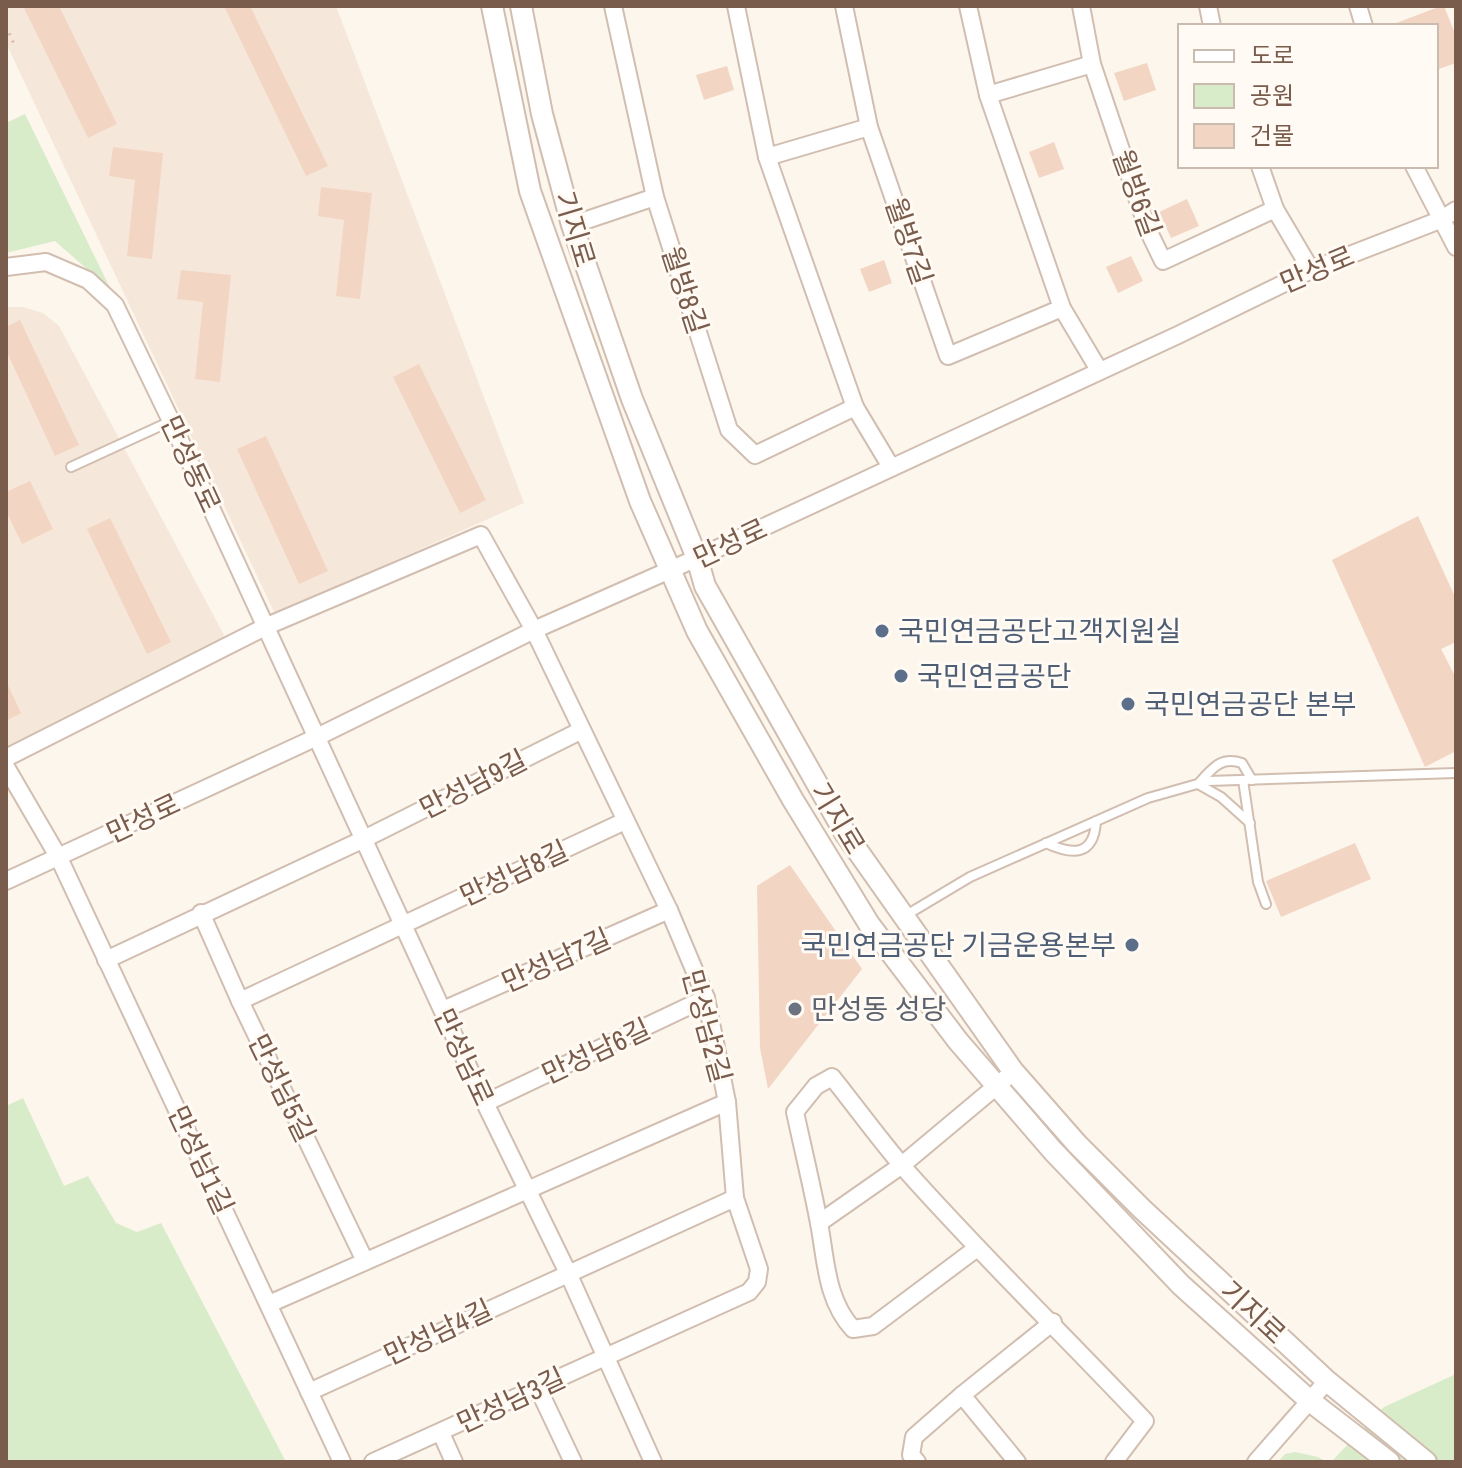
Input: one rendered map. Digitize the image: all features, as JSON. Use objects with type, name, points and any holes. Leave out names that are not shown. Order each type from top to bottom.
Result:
[{"type":"street","name":"기지로","points":[[492,6],[530,191],[640,501],[697,631],[793,800],[869,924],[958,1041],[1053,1151],[1181,1285],[1310,1401],[1389,1462]]},
{"type":"street","name":"기지로","points":[[521,6],[542,114],[572,225],[632,399],[697,558],[705,586],[845,833],[1013,1071],[1077,1144],[1142,1209],[1327,1381],[1426,1462]]},
{"type":"street","name":"월방8길","points":[[613,6],[655,197],[729,430],[755,455],[855,407]]},
{"type":"street","points":[[736,6],[767,157],[855,407],[891,467]]},
{"type":"street","name":"월방7길","points":[[844,6],[869,127],[948,356],[1062,308]]},
{"type":"street","points":[[968,6],[988,95],[1062,308],[1099,370]]},
{"type":"street","name":"월방6길","points":[[1081,6],[1092,64],[1148,230],[1163,261],[1275,209]]},
{"type":"street","points":[[988,95],[1092,64]]},
{"type":"street","points":[[767,157],[869,127]]},
{"type":"street","points":[[1261,168],[1275,209],[1311,270]]},
{"type":"street","points":[[1415,168],[1456,247]]},
{"type":"street","points":[[572,225],[655,197]]},
{"type":"street","name":"만성로","points":[[6,881],[317,737],[534,630],[669,571],[1311,270],[1440,220],[1456,210]]},
{"type":"street","name":"만성동로","points":[[6,267],[46,262],[88,280],[115,305],[317,737]]},
{"type":"street","name":"만성남2길","points":[[267,626],[481,535],[534,630],[669,910],[706,998],[727,1102],[735,1198],[759,1269],[757,1282],[749,1292],[605,1355]]},
{"type":"street","points":[[6,758],[267,626]]},
{"type":"street","name":"만성남9길","points":[[364,839],[582,730]]},
{"type":"street","name":"만성남로","points":[[317,737],[653,1462]]},
{"type":"street","name":"만성남1길","points":[[6,767],[59,858],[342,1462]]},
{"type":"street","name":"만성남8길","points":[[404,925],[625,821]]},
{"type":"street","points":[[106,960],[364,839]]},
{"type":"street","name":"만성남7길","points":[[443,1010],[669,910]]},
{"type":"street","name":"만성남5길","points":[[201,913],[365,1261]]},
{"type":"street","points":[[240,1001],[404,925]]},
{"type":"street","name":"만성남6길","points":[[485,1103],[706,998]]},
{"type":"street","points":[[819,1223],[902,1165],[1013,1071]]},
{"type":"street","points":[[977,1248],[873,1326],[853,1329],[840,1315],[830,1287],[795,1112],[816,1086],[832,1077],[902,1165],[977,1248],[1053,1322],[1145,1421],[1114,1462]]},
{"type":"street","points":[[269,1304],[727,1102]]},
{"type":"street","points":[[568,1273],[735,1198]]},
{"type":"street","name":"만성남4길","points":[[309,1392],[568,1273]]},
{"type":"street","points":[[917,1462],[911,1455],[914,1437],[1053,1322]]},
{"type":"street","name":"만성남3길","points":[[373,1462],[605,1355]]},
{"type":"street","points":[[1256,1462],[1327,1381]]},
{"type":"street","points":[[538,1388],[573,1462]]},
{"type":"street","points":[[962,1395],[1017,1462]]},
{"type":"street","points":[[441,1433],[454,1462]]},
{"type":"lane","points":[[71,467],[171,421]]},
{"type":"lane","points":[[1198,784],[1218,762],[1231,759],[1242,763],[1248,780],[1258,882],[1266,904]]},
{"type":"lane","points":[[903,917],[970,877],[1148,798],[1198,784],[1456,773]]},
{"type":"lane","points":[[1198,784],[1221,797],[1250,823]]},
{"type":"lane","points":[[1046,843],[1076,852],[1087,847],[1095,835],[1096,821]]},
{"type":"path","points":[[6,26],[14,44]]},
{"type":"shaded area","points":[[6,6],[336,6],[524,503],[275,614],[6,43]]},
{"type":"shaded area","points":[[6,307],[23,307],[43,313],[59,326],[224,635],[218,650],[6,749]]},
{"type":"green space","points":[[25,114],[111,290],[55,241],[6,253],[6,123]]},
{"type":"green space","points":[[23,1098],[64,1186],[88,1176],[116,1223],[137,1232],[161,1223],[286,1462],[6,1462],[6,1106]]},
{"type":"green space","points":[[1456,1374],[1456,1462],[1331,1462],[1384,1407]]},
{"type":"green space","points":[[1295,1452],[1327,1462],[1278,1462],[1285,1454]]},
{"type":"building","points":[[23,6],[59,6],[117,124],[88,138]]},
{"type":"building","points":[[224,6],[250,6],[328,166],[306,176]]},
{"type":"building","points":[[1444,6],[1456,36],[1456,63],[1438,69],[1438,24],[1394,24]]},
{"type":"building","points":[[1147,63],[1156,90],[1124,101],[1114,73]]},
{"type":"building","points":[[727,66],[734,90],[704,100],[696,75]]},
{"type":"building","points":[[1054,142],[1064,169],[1039,178],[1029,152]]},
{"type":"building","points":[[113,147],[163,153],[152,259],[127,256],[135,180],[109,176]]},
{"type":"building","points":[[321,187],[372,193],[360,299],[336,296],[344,220],[318,216]]},
{"type":"building","points":[[1187,199],[1199,226],[1171,238],[1159,212]]},
{"type":"building","points":[[1131,256],[1143,281],[1118,293],[1106,267]]},
{"type":"building","points":[[884,260],[892,283],[869,292],[860,269]]},
{"type":"building","points":[[181,270],[231,275],[220,382],[195,379],[203,302],[177,299]]},
{"type":"building","points":[[20,320],[79,445],[55,456],[6,350],[6,327]]},
{"type":"building","points":[[419,364],[486,500],[460,513],[393,377]]},
{"type":"building","points":[[266,436],[328,571],[299,584],[237,449]]},
{"type":"building","points":[[30,481],[53,529],[22,544],[6,511],[6,492]]},
{"type":"building","points":[[1418,516],[1456,599],[1456,642],[1441,649],[1456,678],[1456,751],[1425,767],[1332,560]]},
{"type":"building","points":[[110,518],[171,642],[147,654],[87,529]]},
{"type":"building","points":[[6,681],[21,713],[6,721]]},
{"type":"building","points":[[1355,843],[1371,879],[1281,917],[1266,881]]},
{"type":"building","name":"만성동 성당","points":[[790,865],[862,969],[768,1089],[760,1048],[757,886]]},
{"type":"place","name":"국민연금공단고객지원실","points":[[882,631]]},
{"type":"place","name":"국민연금공단","points":[[901,676]]},
{"type":"place","name":"국민연금공단 본부","points":[[1128,704]]},
{"type":"place","name":"국민연금공단 기금운용본부","points":[[1132,945]]},
{"type":"place","name":"만성동 성당","points":[[795,1009]]}]
